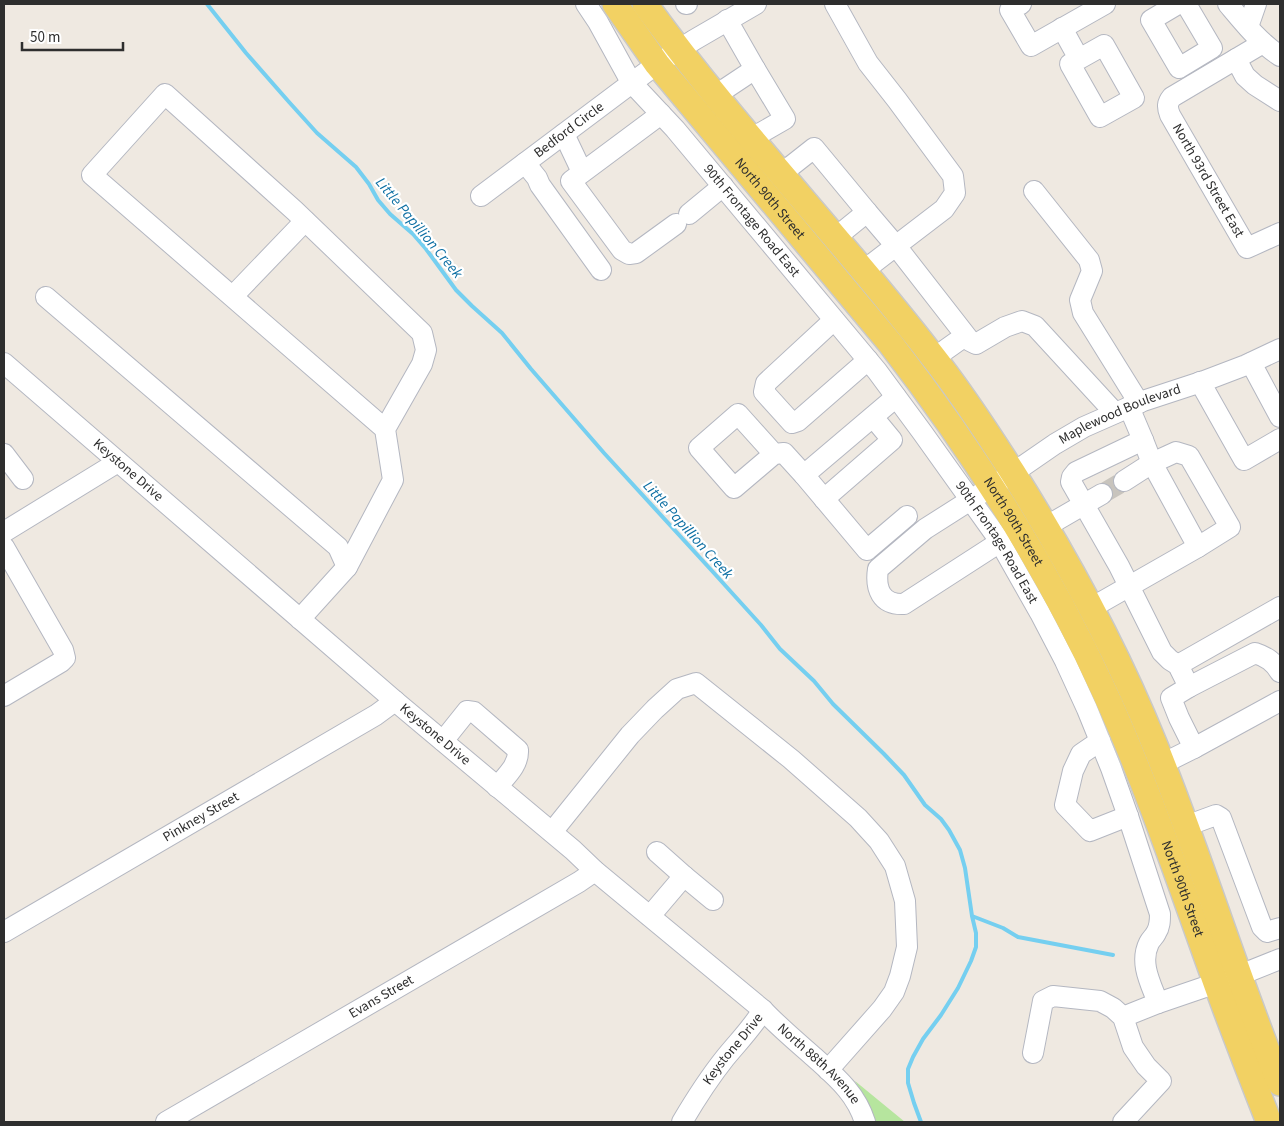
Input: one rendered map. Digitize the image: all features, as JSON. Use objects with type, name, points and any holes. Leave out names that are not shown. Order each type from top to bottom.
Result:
[{"type":"main road","name":"North 90th Street","points":[[615,4],[657,64],[890,343],[926,389],[992,487],[1039,565],[1063,608],[1105,694],[1151,802],[1243,1057],[1270,1122]]},
{"type":"main road","name":"North 90th Street","points":[[649,5],[679,49],[716,95],[934,358],[1013,473],[1045,527],[1091,608],[1136,702],[1186,826],[1280,1083]]},
{"type":"street","name":"90th Frontage Road East","points":[[586,4],[631,82],[675,129],[868,360],[1000,542],[1040,613],[1088,709],[1128,816],[1160,914],[1160,926],[1150,942],[1145,962],[1146,972],[1158,1003]]},
{"type":"street","name":"Bedford Circle","points":[[481,196],[631,82],[679,49],[756,4]]},
{"type":"street","points":[[835,4],[868,63],[953,176],[955,192],[944,209],[863,271]]},
{"type":"street","points":[[1021,4],[1010,10],[1031,46],[1105,4]]},
{"type":"street","points":[[1178,4],[1151,20],[1179,68],[1212,48],[1186,4]]},
{"type":"street","points":[[1228,4],[1263,43],[1280,56]]},
{"type":"street","points":[[1248,27],[1256,4]]},
{"type":"street","points":[[727,20],[785,119],[752,138]]},
{"type":"street","points":[[1062,28],[1079,59]]},
{"type":"street","points":[[1263,43],[1236,59],[1245,76],[1255,85],[1280,101]]},
{"type":"street","name":"North 93rd Street East","points":[[1236,59],[1172,97],[1168,101],[1167,107],[1174,123],[1247,248],[1280,232]]},
{"type":"street","points":[[716,95],[756,69]]},
{"type":"street","points":[[300,619],[347,567],[393,480],[385,429],[422,364],[426,350],[422,333],[305,221],[165,94],[92,175],[385,429]]},
{"type":"street","points":[[577,176],[661,114]]},
{"type":"street","points":[[564,134],[577,176],[622,250],[629,254],[636,253],[683,219],[723,186]]},
{"type":"street","points":[[781,174],[814,148],[896,246],[970,342],[976,344],[1005,326],[1022,321],[1035,326],[1127,408]]},
{"type":"street","points":[[525,163],[601,270]]},
{"type":"street","points":[[1034,191],[1089,260],[1092,271],[1080,300],[1083,313],[1152,463],[1198,547]]},
{"type":"street","points":[[835,238],[867,212]]},
{"type":"street","points":[[233,296],[305,221]]},
{"type":"street","points":[[46,296],[338,547],[347,567]]},
{"type":"street","points":[[834,320],[766,383],[764,392],[792,422],[798,421],[868,360]]},
{"type":"street","points":[[934,358],[964,336]]},
{"type":"street","name":"Maplewood Boulevard","points":[[1000,542],[904,604],[895,605],[886,601],[877,587],[878,569],[925,529],[992,487],[1055,444],[1084,427],[1127,408],[1251,363],[1280,349]]},
{"type":"street","name":"Keystone Drive","points":[[4,363],[395,701],[552,832],[595,871],[763,1010],[753,1026],[725,1058],[702,1089],[682,1122]]},
{"type":"street","points":[[1251,363],[1280,417]]},
{"type":"street","points":[[1200,382],[1244,460],[1280,439]]},
{"type":"street","points":[[804,475],[896,397]]},
{"type":"street","points":[[824,499],[892,440],[873,417]]},
{"type":"street","points":[[1143,440],[1076,472],[1071,482],[1129,587],[1162,652],[1178,665],[1189,687]]},
{"type":"street","points":[[1091,608],[1230,527],[1189,456],[1176,452],[1152,463],[1124,480]]},
{"type":"street","points":[[774,454],[784,453],[867,550],[907,516]]},
{"type":"street","points":[[4,454],[23,479]]},
{"type":"street","points":[[4,532],[118,462]]},
{"type":"street","points":[[1045,527],[1102,494]]},
{"type":"street","points":[[4,547],[64,650],[65,658],[4,696]]},
{"type":"street","points":[[1178,665],[1280,607]]},
{"type":"street","points":[[1194,748],[1171,698],[1255,653],[1272,661],[1280,672]]},
{"type":"street","points":[[552,832],[630,735],[677,689],[687,685],[696,683],[791,759],[858,818],[879,841],[895,866],[905,901],[907,947],[894,992],[882,1009],[828,1070]]},
{"type":"street","name":"Pinkney Street","points":[[4,932],[367,720],[395,701]]},
{"type":"street","points":[[1162,764],[1280,701]]},
{"type":"street","points":[[443,741],[467,712],[474,712],[518,750],[519,757],[516,763],[497,786]]},
{"type":"street","points":[[1100,741],[1081,754],[1073,771],[1065,804],[1090,831],[1128,816]]},
{"type":"street","points":[[1186,826],[1216,815],[1221,818],[1262,928],[1267,932],[1280,928]]},
{"type":"street","points":[[657,852],[713,900]]},
{"type":"street","name":"Evans Street","points":[[166,1122],[595,871]]},
{"type":"street","points":[[650,916],[684,876]]},
{"type":"street","points":[[1122,1017],[1280,959]]},
{"type":"street","points":[[1033,1053],[1043,1001],[1053,996],[1100,1001],[1113,1008],[1122,1017],[1133,1047],[1146,1066],[1161,1082],[1123,1122]]},
{"type":"street","name":"North 88th Avenue","points":[[763,1010],[775,1023],[842,1082],[852,1094],[866,1122]]},
{"type":"green space","points":[[855,1081],[905,1122],[875,1122],[868,1104]]},
{"type":"waterway","name":"Little Papillion Creek","points":[[207,4],[246,53],[317,133],[356,167],[378,200],[390,214],[413,234],[456,290],[502,333],[604,453],[761,625],[780,649],[814,681],[833,704],[904,775],[925,805],[941,819],[949,830],[960,850],[965,868],[976,933],[976,947],[958,988],[923,1039],[908,1069],[908,1083],[921,1122]]},
{"type":"waterway","points":[[972,916],[1003,928],[1018,937],[1113,955]]},
{"type":"tunnel","points":[[1102,494],[1124,481]]}]
